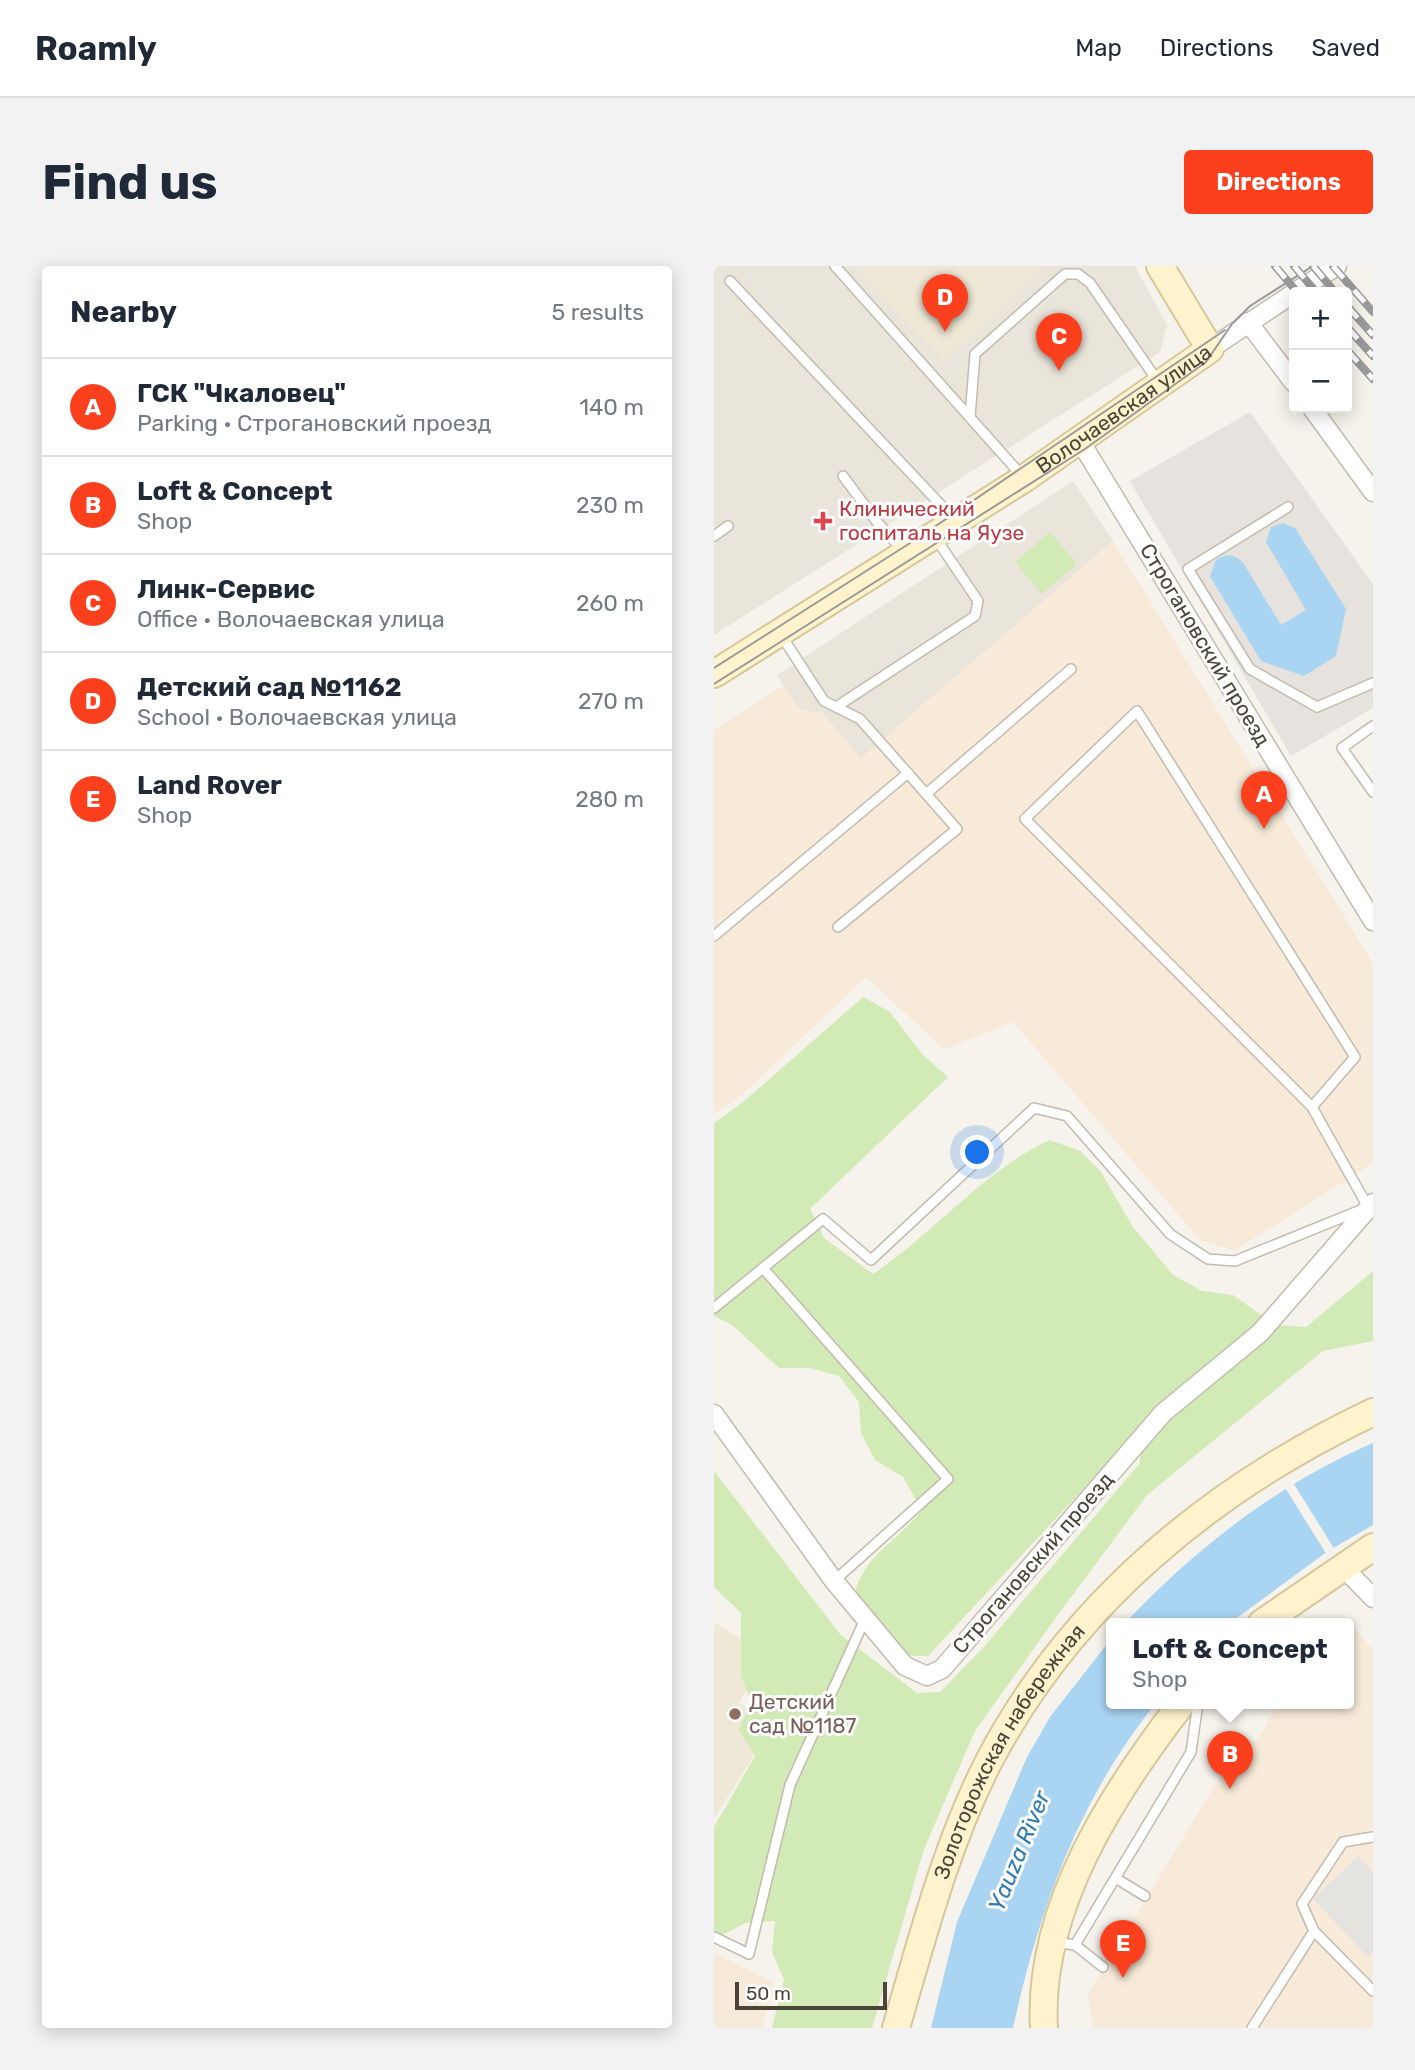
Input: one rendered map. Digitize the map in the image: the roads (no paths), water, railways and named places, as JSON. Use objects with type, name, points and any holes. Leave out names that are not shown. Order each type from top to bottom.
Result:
[{"type":"main road","points":[[1160,266],[1210,349]]},
{"type":"main road","name":"Волочаевская улица","points":[[714,674],[1024,478],[1210,349]]},
{"type":"main road","name":"Золоторожская набережная","points":[[896,2028],[949,1858],[987,1765],[1020,1706],[1060,1653],[1125,1577],[1201,1513],[1274,1463],[1373,1412]]},
{"type":"main road","points":[[1269,1618],[1373,1548]]},
{"type":"main road","points":[[1044,2028],[1042,1997],[1064,1943],[1075,1878],[1108,1810],[1141,1756],[1177,1709]]},
{"type":"street","name":"Волочаевская улица","points":[[1305,287],[1338,266]]},
{"type":"street","name":"Волочаевская улица","points":[[1210,349],[1289,297]]},
{"type":"street","points":[[1248,322],[1289,376]]},
{"type":"street","points":[[1316,413],[1373,492]]},
{"type":"street","name":"Строгановский проезд","points":[[1080,441],[1373,921]]},
{"type":"street","name":"Строгановский проезд","points":[[714,1414],[834,1581],[905,1666],[927,1676],[942,1669],[1163,1413],[1260,1333],[1370,1205]]},
{"type":"street","points":[[1343,1567],[1372,1595]]},
{"type":"lane","points":[[835,266],[1024,478]]},
{"type":"lane","points":[[970,418],[975,354],[1066,274],[1078,274],[1090,282],[1160,384]]},
{"type":"lane","points":[[730,281],[957,521]]},
{"type":"lane","points":[[843,476],[905,554]]},
{"type":"lane","points":[[1289,507],[1188,569],[1250,669],[1317,707],[1373,683]]},
{"type":"lane","points":[[714,536],[728,526]]},
{"type":"lane","points":[[836,707],[975,616],[978,601],[934,536]]},
{"type":"lane","points":[[779,633],[824,701],[860,719],[957,829],[838,927]]},
{"type":"lane","points":[[926,794],[1072,669]]},
{"type":"lane","points":[[714,1308],[823,1219],[871,1260],[1034,1108],[1067,1116],[1170,1234],[1208,1259],[1235,1261],[1370,1205],[1312,1107],[1025,819],[1137,711],[1355,1058],[1312,1107]]},
{"type":"lane","points":[[1373,726],[1342,748],[1373,792]]},
{"type":"lane","points":[[714,936],[908,773]]},
{"type":"lane","points":[[763,1268],[948,1479],[834,1581]]},
{"type":"lane","points":[[714,1937],[749,1954],[790,1785],[865,1619]]},
{"type":"lane","points":[[1103,1967],[1064,1943],[1117,1879],[1191,1752],[1197,1709]]},
{"type":"lane","points":[[1373,1837],[1343,1842],[1302,1904],[1314,1931],[1373,1991]]},
{"type":"lane","points":[[1117,1879],[1145,1896]]},
{"type":"lane","points":[[1252,2028],[1314,1931]]},
{"type":"water","points":[[1283,523],[1295,528],[1346,609],[1336,656],[1304,676],[1261,661],[1210,576],[1216,560],[1223,556],[1234,556],[1244,564],[1281,625],[1306,610],[1266,542],[1271,527]]},
{"type":"water","points":[[1373,1443],[1373,1525],[1328,1551],[1237,1618],[1130,1618],[1180,1569],[1240,1520],[1338,1459]]},
{"type":"water","name":"Yauza River","points":[[1106,1645],[1106,1709],[1152,1709],[1105,1777],[1065,1857],[1035,1941],[1013,2028],[931,2028],[957,1922],[1027,1757],[1050,1717]]},
{"type":"tram line","points":[[714,684],[1085,449],[1206,362],[1232,324],[1250,306],[1313,266]]},
{"type":"tram line","points":[[714,668],[918,538],[1225,330]]},
{"type":"railway","points":[[1275,266],[1293,287]]},
{"type":"railway","points":[[1294,266],[1312,287]]},
{"type":"railway","points":[[1313,266],[1331,287]]},
{"type":"railway","points":[[1333,266],[1373,312]]},
{"type":"railway","points":[[1352,312],[1373,335]]},
{"type":"railway","points":[[1352,333],[1373,356]]},
{"type":"railway","points":[[1352,356],[1373,379]]},
{"type":"place","name":"Детский сад №1162","points":[[945,332]]},
{"type":"place","name":"Линк-Сервис","points":[[1059,371]]},
{"type":"place","name":"Клинический госпиталь на Яузе","points":[[823,521]]},
{"type":"place","name":"ГСК \"Чкаловец\"","points":[[1264,829]]},
{"type":"place","name":"Детский сад №1187","points":[[735,1714]]},
{"type":"place","name":"Loft & Concept","points":[[1230,1789]]},
{"type":"place","name":"Land Rover","points":[[1123,1978]]}]
